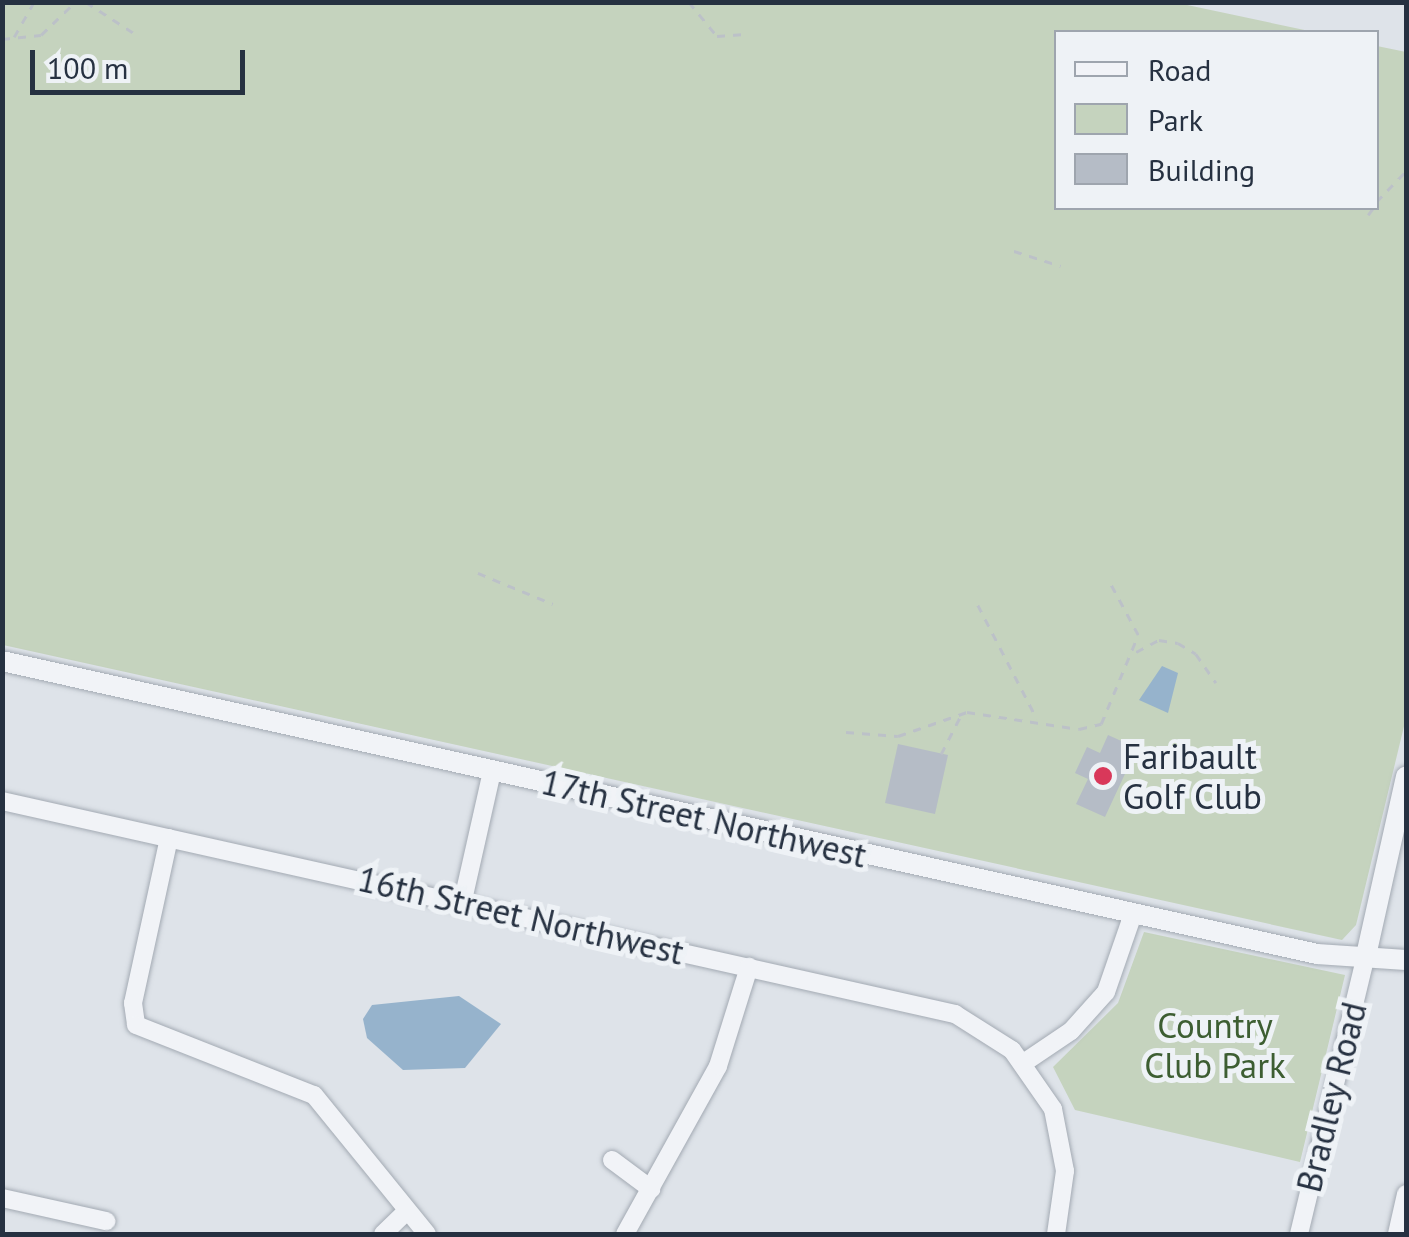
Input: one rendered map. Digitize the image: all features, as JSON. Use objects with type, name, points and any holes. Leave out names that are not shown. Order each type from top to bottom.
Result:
[{"type":"street","name":"17th Street Northwest","points":[[2,661],[1133,914],[1365,960],[1406,960]]},
{"type":"street","points":[[463,900],[492,771]]},
{"type":"street","points":[[1365,960],[1406,777]]},
{"type":"street","name":"16th Street Northwest","points":[[2,801],[463,900],[955,1014],[1025,1062]]},
{"type":"street","points":[[168,838],[133,1003],[136,1025],[314,1096],[427,1234]]},
{"type":"street","points":[[1056,1234],[1063,1142],[1025,1062],[1071,1031],[1106,992],[1133,914]]},
{"type":"street","name":"Bradley Road","points":[[1299,1234],[1365,960]]},
{"type":"street","points":[[625,1234],[718,1066],[749,968]]},
{"type":"street","points":[[612,1160],[650,1189]]},
{"type":"street","points":[[1397,1234],[1406,1194]]},
{"type":"street","points":[[2,1198],[106,1221]]},
{"type":"street","points":[[382,1234],[406,1212]]},
{"type":"path","points":[[12,38],[34,2]]},
{"type":"path","points":[[2,38],[42,36],[75,2]]},
{"type":"path","points":[[86,2],[134,32]]},
{"type":"path","points":[[689,2],[717,36],[745,34]]},
{"type":"path","points":[[1379,199],[1406,170]]},
{"type":"path","points":[[1368,215],[1372,210]]},
{"type":"path","points":[[1014,251],[1061,266]]},
{"type":"path","points":[[478,573],[553,604]]},
{"type":"path","points":[[846,732],[883,736],[967,712],[1101,724],[1134,652],[1137,628],[1110,585]]},
{"type":"path","points":[[978,605],[1037,721]]},
{"type":"path","points":[[1134,652],[1160,640],[1178,643],[1196,654],[1216,684]]},
{"type":"path","points":[[941,754],[951,723],[967,712]]},
{"type":"path","points":[[883,736],[884,743]]},
{"type":"green space","name":"Faribault Golf Club","points":[[1173,2],[1305,30],[1054,30],[1054,210],[1379,210],[1379,46],[1406,52],[1406,718],[1356,925],[1342,940],[3,645],[3,3]]},
{"type":"green space","name":"Country Club Park","points":[[1144,932],[1345,975],[1300,1162],[1075,1110],[1053,1067],[1118,1003]]},
{"type":"water","points":[[1162,666],[1178,673],[1168,713],[1139,700]]},
{"type":"water","points":[[459,996],[501,1024],[465,1068],[403,1070],[367,1038],[363,1019],[372,1005]]},
{"type":"building","name":"Faribault Golf Club","points":[[1108,735],[1137,748],[1105,817],[1076,804],[1088,779],[1075,773],[1087,747],[1100,753]]},
{"type":"building","points":[[898,744],[948,755],[935,814],[885,803]]},
{"type":"place","name":"Faribault Golf Club","points":[[1103,776]]}]
